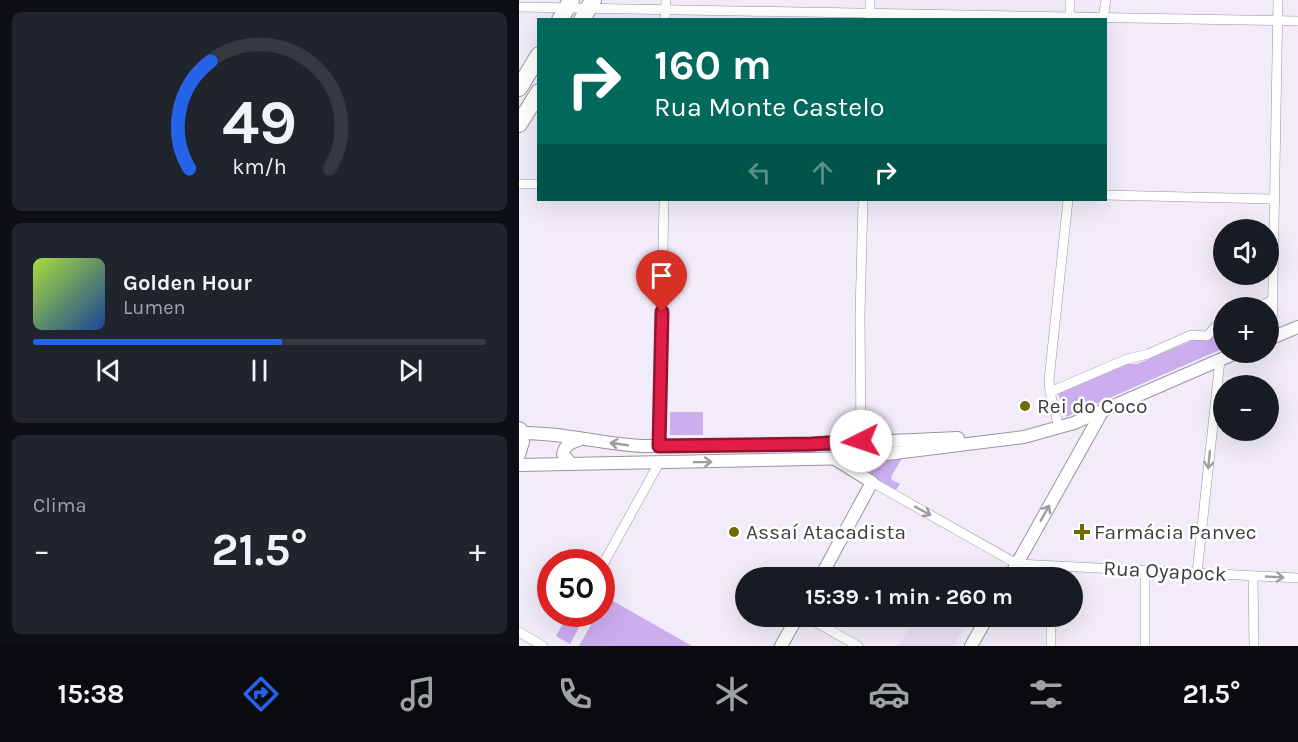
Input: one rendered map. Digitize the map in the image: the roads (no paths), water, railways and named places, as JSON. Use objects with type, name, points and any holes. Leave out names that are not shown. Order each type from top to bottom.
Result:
[{"type":"highway","points":[[519,88],[537,58]]},
{"type":"highway","points":[[519,124],[537,95]]},
{"type":"main road","points":[[1279,335],[1298,327]]},
{"type":"main road","points":[[519,465],[835,459],[869,457],[1024,437],[1059,428],[1213,363]]},
{"type":"main road","points":[[1015,567],[1103,410]]},
{"type":"main road","points":[[519,455],[523,442],[520,432],[549,433],[630,446],[812,444],[954,438],[991,441]]},
{"type":"main road","points":[[570,464],[563,454],[564,450],[572,442],[585,438]]},
{"type":"main road","points":[[826,567],[872,483],[835,459]]},
{"type":"main road","points":[[781,646],[792,627]]},
{"type":"main road","points":[[971,646],[981,627]]},
{"type":"street","points":[[870,0],[870,16]]},
{"type":"street","points":[[1070,0],[1070,18]]},
{"type":"street","points":[[519,7],[665,10],[768,16],[1103,18],[1106,0]]},
{"type":"street","points":[[1273,297],[1278,0]]},
{"type":"street","points":[[1107,18],[1298,21]]},
{"type":"street","points":[[519,184],[537,184]]},
{"type":"street","points":[[1107,195],[1275,198]]},
{"type":"street","points":[[659,446],[664,201]]},
{"type":"street","points":[[861,441],[860,315],[863,201]]},
{"type":"street","points":[[1059,428],[1049,380],[1068,201]]},
{"type":"street","points":[[1050,392],[1127,359],[1152,352],[1191,335],[1207,336],[1213,331]]},
{"type":"street","points":[[1197,573],[1220,363]]},
{"type":"street","points":[[612,549],[660,463]]},
{"type":"street","name":"Rua Oyapock","points":[[872,483],[1017,564],[1298,578]]},
{"type":"street","points":[[1145,570],[1145,646]]},
{"type":"street","points":[[1253,576],[1254,646]]},
{"type":"street","points":[[824,627],[858,646]]},
{"type":"street","points":[[1051,627],[1051,646]]},
{"type":"street","points":[[519,632],[543,646]]},
{"type":"place","name":"Rei do Coco","points":[[1025,406]]},
{"type":"place","name":"Assaí Atacadista","points":[[734,532]]},
{"type":"place","name":"Farmácia Panvec","points":[[1082,532]]}]
